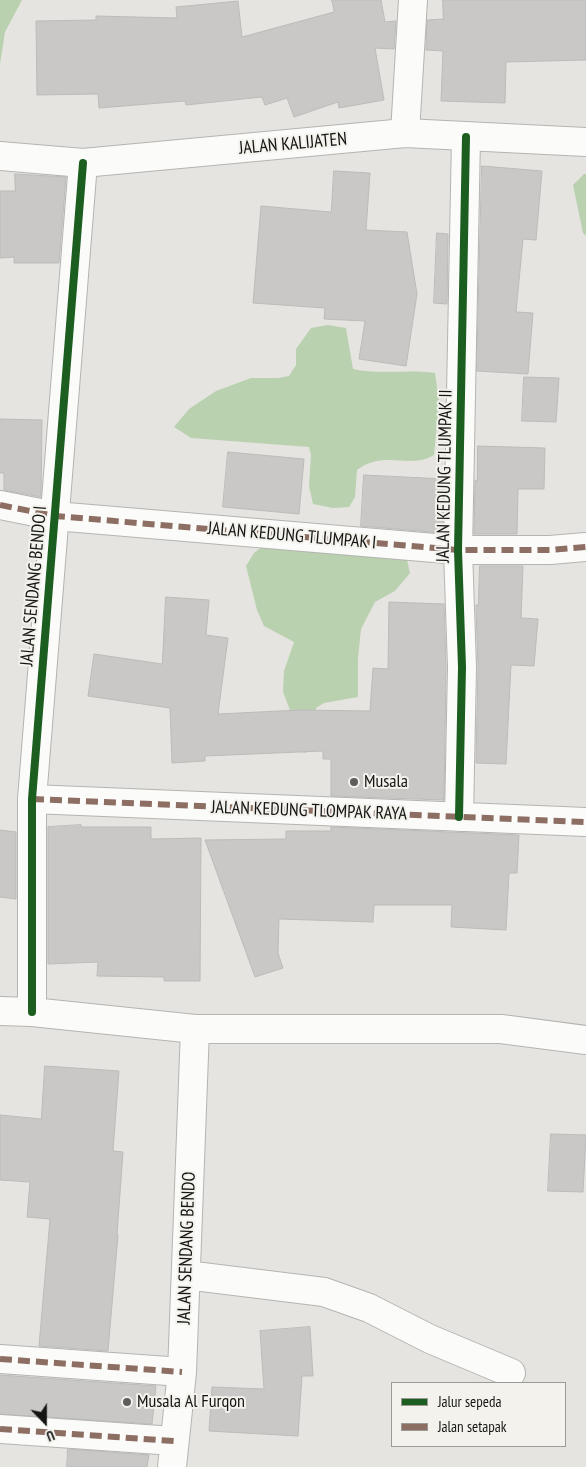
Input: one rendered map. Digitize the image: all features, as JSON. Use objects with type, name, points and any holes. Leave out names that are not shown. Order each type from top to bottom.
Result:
[{"type":"street","points":[[405,133],[413,0]]},
{"type":"street","name":"JALAN KALIJATEN","points":[[0,156],[83,162],[405,133],[586,142]]},
{"type":"street","name":"JALAN KEDUNG TLUMPAK II","points":[[459,816],[462,667],[458,550],[466,137]]},
{"type":"street","name":"JALAN SENDANG BENDO I","points":[[32,1012],[32,799],[83,162]]},
{"type":"street","name":"JALAN KEDUNG TLUMPAK I","points":[[0,505],[55,516],[458,550],[550,550],[586,546]]},
{"type":"street","name":"JALAN KEDUNG TLOMPAK RAYA","points":[[32,799],[586,822]]},
{"type":"street","points":[[0,1011],[32,1012],[195,1030],[501,1029],[586,1040]]},
{"type":"street","name":"JALAN SENDANG BENDO","points":[[173,1454],[182,1372],[195,1030]]},
{"type":"street","points":[[186,1274],[324,1292],[369,1308],[430,1339],[511,1373]]},
{"type":"street","points":[[0,1359],[182,1372]]},
{"type":"street","points":[[0,1429],[173,1454]]},
{"type":"green space","points":[[0,0],[22,0],[5,32],[0,64]]},
{"type":"green space","points":[[586,174],[586,236],[583,233],[573,185]]},
{"type":"green space","points":[[328,325],[346,328],[353,369],[373,372],[435,373],[439,402],[434,455],[416,461],[387,460],[367,464],[357,470],[355,497],[349,507],[333,508],[313,504],[309,486],[311,455],[309,447],[191,438],[174,427],[189,409],[216,391],[251,378],[289,376],[296,365],[296,349],[311,328]]},
{"type":"green space","points":[[271,540],[405,551],[410,573],[395,591],[375,602],[361,629],[358,658],[358,697],[324,703],[316,708],[314,750],[304,753],[294,746],[292,715],[283,692],[284,671],[294,642],[264,626],[257,610],[246,566],[254,553]]},
{"type":"building","points":[[332,0],[381,0],[385,22],[396,21],[394,49],[375,48],[384,100],[339,108],[338,102],[294,117],[287,98],[265,105],[262,97],[186,105],[185,101],[99,108],[98,94],[37,95],[36,21],[96,20],[96,16],[177,18],[176,7],[238,1],[242,37],[334,12]]},
{"type":"building","points":[[443,0],[586,0],[586,60],[506,62],[505,103],[441,101],[443,51],[426,50],[427,20],[443,19]]},
{"type":"building","points":[[482,166],[542,171],[536,240],[523,239],[516,312],[533,313],[528,374],[477,371]]},
{"type":"building","points":[[334,171],[370,173],[366,230],[407,232],[417,294],[406,366],[359,359],[365,321],[324,319],[325,308],[253,303],[261,206],[331,212]]},
{"type":"building","points":[[15,174],[66,177],[59,263],[14,263],[14,257],[0,258],[0,191],[15,191]]},
{"type":"building","points":[[437,233],[448,234],[447,304],[434,303]]},
{"type":"building","points":[[524,377],[559,378],[556,422],[522,421]]},
{"type":"building","points":[[0,419],[42,420],[41,497],[4,490],[4,473],[0,473]]},
{"type":"building","points":[[478,446],[545,448],[544,489],[518,489],[517,534],[474,534]]},
{"type":"building","points":[[228,452],[304,459],[299,514],[223,507]]},
{"type":"building","points":[[364,475],[444,479],[443,533],[361,526]]},
{"type":"building","points":[[480,566],[523,566],[521,618],[538,619],[534,666],[511,665],[506,764],[476,763],[478,667],[476,605],[478,605]]},
{"type":"building","points":[[166,597],[209,600],[206,635],[228,638],[218,714],[300,710],[370,711],[373,668],[388,669],[389,602],[444,604],[446,667],[444,800],[331,796],[331,759],[323,759],[323,751],[205,756],[205,761],[172,763],[170,708],[88,696],[94,654],[162,664]]},
{"type":"building","points":[[81,825],[81,827],[151,827],[151,839],[201,838],[200,981],[164,981],[164,977],[97,976],[98,962],[48,964],[48,827]]},
{"type":"building","points":[[331,827],[519,835],[517,873],[509,873],[506,930],[451,927],[452,905],[374,905],[373,922],[279,919],[278,953],[283,968],[255,977],[205,840],[286,839],[286,831],[331,831]]},
{"type":"building","points":[[0,830],[16,832],[16,899],[0,897]]},
{"type":"building","points":[[45,1066],[119,1071],[113,1151],[123,1152],[108,1351],[39,1346],[50,1219],[27,1217],[30,1182],[0,1180],[0,1115],[41,1119]]},
{"type":"building","points":[[551,1134],[586,1135],[583,1192],[548,1191]]},
{"type":"building","points":[[310,1327],[313,1376],[302,1376],[298,1436],[209,1431],[212,1387],[264,1389],[260,1331]]},
{"type":"building","points":[[0,1375],[156,1386],[152,1424],[0,1414]]},
{"type":"building","points":[[68,1449],[149,1455],[147,1467],[67,1467]]},
{"type":"marked path","points":[[0,505],[55,516],[458,550],[550,550],[586,547]]},
{"type":"marked path","points":[[32,799],[586,822]]},
{"type":"marked path","points":[[0,1359],[182,1372]]},
{"type":"marked path","points":[[0,1429],[174,1441]]},
{"type":"cycle path","points":[[459,817],[462,667],[458,550],[466,137]]},
{"type":"cycle path","points":[[32,1012],[32,799],[83,163]]},
{"type":"place","name":"Musala","points":[[354,782]]},
{"type":"place","name":"Musala Al Furqon","points":[[127,1402]]}]
